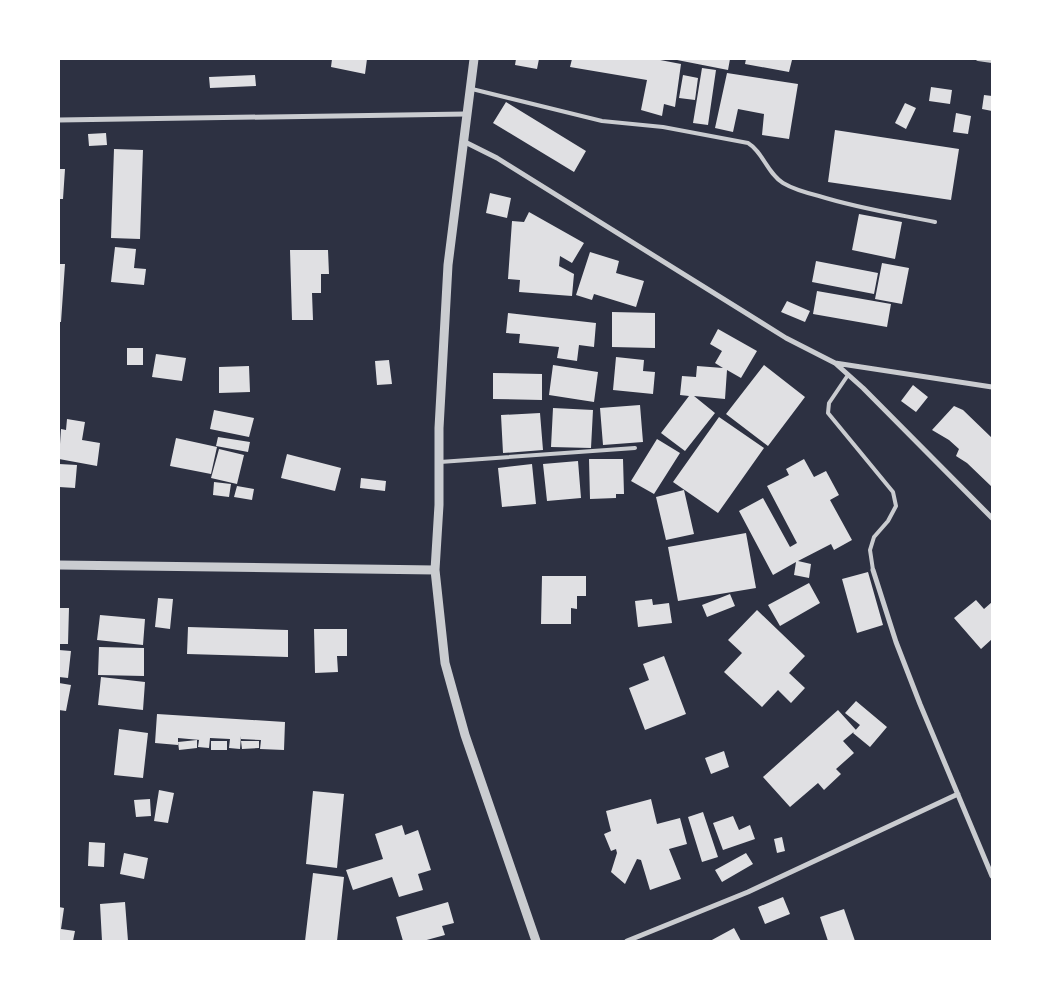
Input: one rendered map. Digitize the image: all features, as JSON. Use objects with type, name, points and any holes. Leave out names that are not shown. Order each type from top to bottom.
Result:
[{"type":"street","points":[[474,59],[447,274],[435,570],[445,663],[474,762],[536,941]]},
{"type":"street","points":[[59,120],[466,114]]},
{"type":"street","points":[[463,141],[497,158],[786,338],[835,363],[863,388],[992,518]]},
{"type":"street","points":[[835,363],[992,387]]},
{"type":"street","points":[[59,565],[435,570]]},
{"type":"street","points":[[873,570],[920,704],[992,876]]},
{"type":"street","points":[[627,941],[748,892],[958,794]]},
{"type":"lane","points":[[978,59],[992,61]]},
{"type":"lane","points":[[469,88],[602,121],[662,127],[748,143],[755,148],[767,167],[783,183],[849,205],[936,222]]},
{"type":"lane","points":[[848,375],[829,403],[828,413],[893,492],[896,506],[888,521],[874,537],[870,550],[873,570]]},
{"type":"lane","points":[[438,462],[635,448]]},
{"type":"building","points":[[332,59],[367,59],[365,74],[331,67]]},
{"type":"building","points":[[516,59],[539,59],[537,69],[515,65]]},
{"type":"building","points":[[572,59],[655,59],[681,64],[675,107],[664,104],[662,116],[641,110],[647,80],[570,67]]},
{"type":"building","points":[[672,59],[730,59],[728,70]]},
{"type":"building","points":[[746,59],[792,60],[789,72],[745,64]]},
{"type":"building","points":[[702,68],[716,70],[708,125],[693,123]]},
{"type":"building","points":[[727,73],[798,84],[789,139],[762,135],[764,114],[738,109],[733,132],[715,128]]},
{"type":"building","points":[[255,75],[256,86],[210,88],[209,77]]},
{"type":"building","points":[[683,75],[698,78],[695,100],[679,98]]},
{"type":"building","points":[[931,87],[952,90],[950,104],[929,101]]},
{"type":"building","points":[[984,95],[992,96],[992,111],[982,109]]},
{"type":"building","points":[[506,102],[586,151],[574,172],[493,123]]},
{"type":"building","points":[[905,103],[916,108],[906,129],[895,123]]},
{"type":"building","points":[[956,113],[971,116],[968,134],[953,132]]},
{"type":"building","points":[[835,130],[959,149],[951,200],[828,182]]},
{"type":"building","points":[[106,133],[107,145],[89,146],[88,134]]},
{"type":"building","points":[[114,149],[143,150],[140,239],[111,238]]},
{"type":"building","points":[[59,169],[65,169],[63,199],[59,199]]},
{"type":"building","points":[[490,193],[511,198],[507,218],[486,213]]},
{"type":"building","points":[[529,212],[584,243],[572,263],[560,256],[559,266],[574,274],[572,296],[519,292],[520,280],[508,279],[512,221],[524,222]]},
{"type":"building","points":[[859,214],[902,222],[895,259],[852,250]]},
{"type":"building","points":[[115,247],[136,249],[134,268],[146,269],[144,285],[111,282]]},
{"type":"building","points":[[290,250],[328,250],[329,274],[321,274],[321,293],[312,293],[313,320],[292,320]]},
{"type":"building","points":[[590,252],[619,261],[616,273],[644,281],[636,307],[594,294],[592,300],[576,295]]},
{"type":"building","points":[[816,261],[878,273],[874,294],[812,282]]},
{"type":"building","points":[[882,263],[909,268],[902,304],[875,299]]},
{"type":"building","points":[[59,264],[65,264],[61,322],[59,322]]},
{"type":"building","points":[[817,291],[891,304],[887,327],[813,314]]},
{"type":"building","points":[[787,301],[810,311],[805,322],[781,312]]},
{"type":"building","points":[[612,312],[655,313],[655,348],[612,347]]},
{"type":"building","points":[[508,313],[596,323],[594,347],[579,345],[577,361],[557,358],[559,347],[519,343],[520,334],[506,333]]},
{"type":"building","points":[[718,329],[757,351],[741,378],[727,370],[725,399],[694,396],[715,413],[685,451],[661,433],[689,396],[680,395],[682,376],[696,377],[697,366],[723,368],[715,363],[722,351],[710,344]]},
{"type":"building","points":[[127,348],[143,348],[143,365],[127,365]]},
{"type":"building","points":[[156,354],[186,358],[182,381],[152,377]]},
{"type":"building","points":[[616,357],[644,360],[643,371],[655,372],[653,394],[613,390]]},
{"type":"building","points":[[389,360],[392,384],[377,385],[375,361]]},
{"type":"building","points":[[553,365],[598,372],[594,402],[549,395]]},
{"type":"building","points":[[764,365],[805,397],[768,446],[726,414]]},
{"type":"building","points":[[249,366],[250,392],[219,393],[219,367]]},
{"type":"building","points":[[493,373],[542,374],[542,400],[493,399]]},
{"type":"building","points":[[913,385],[928,397],[916,412],[901,401]]},
{"type":"building","points":[[640,405],[643,442],[603,445],[600,408]]},
{"type":"building","points":[[954,406],[963,410],[992,438],[992,487],[967,463],[956,456],[959,449],[949,440],[932,430]]},
{"type":"building","points":[[553,408],[593,410],[591,448],[551,447]]},
{"type":"building","points":[[214,410],[254,418],[249,437],[210,429]]},
{"type":"building","points":[[540,413],[543,450],[503,453],[501,415]]},
{"type":"building","points":[[719,417],[764,448],[718,513],[673,482]]},
{"type":"building","points":[[67,419],[85,422],[82,440],[100,443],[97,466],[59,459],[61,429],[66,430]]},
{"type":"building","points":[[218,437],[250,442],[248,452],[216,446]]},
{"type":"building","points":[[176,438],[217,447],[211,474],[170,466]]},
{"type":"building","points":[[657,439],[680,453],[654,494],[631,481]]},
{"type":"building","points":[[219,449],[244,455],[237,484],[211,478]]},
{"type":"building","points":[[287,454],[341,468],[335,491],[281,478]]},
{"type":"building","points":[[589,459],[623,459],[624,494],[616,494],[616,498],[590,499]]},
{"type":"building","points":[[804,459],[814,477],[826,471],[839,495],[830,500],[852,540],[834,550],[831,544],[798,561],[811,564],[809,578],[794,575],[796,562],[773,575],[739,511],[763,498],[790,547],[797,543],[767,486],[789,475],[786,469]]},
{"type":"building","points":[[578,461],[581,498],[547,501],[543,464]]},
{"type":"building","points":[[59,464],[77,465],[75,488],[59,487]]},
{"type":"building","points":[[532,464],[536,504],[502,507],[498,468]]},
{"type":"building","points":[[361,478],[386,481],[385,491],[360,488]]},
{"type":"building","points":[[214,482],[231,484],[229,497],[213,495]]},
{"type":"building","points":[[237,486],[254,489],[252,500],[234,497]]},
{"type":"building","points":[[684,490],[694,534],[666,540],[656,497]]},
{"type":"building","points":[[746,533],[756,588],[678,601],[668,547]]},
{"type":"building","points":[[868,572],[883,625],[857,633],[842,579]]},
{"type":"building","points":[[542,576],[586,576],[586,596],[577,596],[577,609],[571,608],[571,624],[541,624]]},
{"type":"building","points":[[809,583],[820,603],[780,626],[768,605]]},
{"type":"building","points":[[730,594],[735,606],[707,617],[702,605]]},
{"type":"building","points":[[158,598],[173,599],[170,629],[155,627]]},
{"type":"building","points":[[652,599],[653,605],[669,603],[672,623],[638,627],[635,601]]},
{"type":"building","points":[[976,600],[984,609],[992,602],[992,639],[981,649],[954,618]]},
{"type":"building","points":[[59,608],[69,608],[68,644],[59,644]]},
{"type":"building","points":[[757,610],[805,656],[789,673],[805,688],[791,703],[778,690],[762,707],[724,672],[742,653],[728,640]]},
{"type":"building","points":[[100,615],[145,619],[143,645],[97,640]]},
{"type":"building","points":[[188,627],[288,630],[288,657],[187,654]]},
{"type":"building","points":[[314,629],[347,629],[347,656],[337,656],[338,672],[315,673]]},
{"type":"building","points":[[99,647],[144,648],[144,676],[98,675]]},
{"type":"building","points":[[59,650],[71,651],[68,678],[59,677]]},
{"type":"building","points":[[664,656],[686,714],[645,730],[629,688],[649,680],[643,664]]},
{"type":"building","points":[[101,677],[145,682],[143,710],[98,705]]},
{"type":"building","points":[[59,683],[71,685],[66,711],[59,710]]},
{"type":"building","points":[[856,701],[887,727],[870,747],[853,733],[860,725],[845,713]]},
{"type":"building","points":[[838,710],[856,730],[843,741],[854,753],[836,769],[841,774],[824,790],[818,783],[790,807],[763,777]]},
{"type":"building","points":[[157,714],[285,722],[284,750],[260,749],[261,740],[241,739],[241,736],[240,749],[229,748],[230,739],[210,738],[209,748],[198,747],[200,740],[178,738],[178,745],[155,743]]},
{"type":"building","points":[[119,729],[148,733],[143,778],[114,775]]},
{"type":"building","points":[[197,740],[197,748],[179,750],[178,742]]},
{"type":"building","points":[[211,741],[227,741],[227,750],[211,750]]},
{"type":"building","points":[[241,741],[259,741],[259,748],[242,749]]},
{"type":"building","points":[[724,751],[729,767],[711,774],[705,758]]},
{"type":"building","points":[[159,790],[174,793],[168,823],[154,821]]},
{"type":"building","points":[[313,791],[344,794],[337,868],[306,864]]},
{"type":"building","points":[[150,799],[151,816],[136,817],[134,800]]},
{"type":"building","points":[[651,799],[657,824],[680,818],[687,844],[669,849],[681,879],[650,890],[641,860],[637,859],[625,884],[611,872],[617,853],[616,849],[611,851],[604,834],[611,831],[606,811]]},
{"type":"building","points":[[703,812],[718,857],[702,862],[688,817]]},
{"type":"building","points":[[733,816],[739,830],[750,825],[755,839],[723,850],[713,823]]},
{"type":"building","points":[[402,825],[405,835],[418,830],[431,870],[418,874],[423,890],[399,897],[392,877],[353,890],[346,870],[383,859],[375,834]]},
{"type":"building","points":[[782,837],[785,851],[777,853],[774,839]]},
{"type":"building","points":[[89,842],[105,843],[104,867],[88,866]]},
{"type":"building","points":[[124,853],[148,858],[144,879],[120,874]]},
{"type":"building","points":[[746,853],[753,864],[722,882],[715,870]]},
{"type":"building","points":[[313,873],[344,877],[337,941],[305,941]]},
{"type":"building","points":[[783,897],[790,914],[765,924],[758,907]]},
{"type":"building","points":[[125,902],[128,941],[102,941],[100,904]]},
{"type":"building","points":[[448,902],[454,923],[442,926],[445,935],[423,941],[403,941],[396,917]]},
{"type":"building","points":[[59,907],[64,908],[61,929],[75,931],[73,941],[59,941]]},
{"type":"building","points":[[844,909],[855,941],[828,941],[820,917]]},
{"type":"building","points":[[734,928],[741,941],[710,941]]}]
